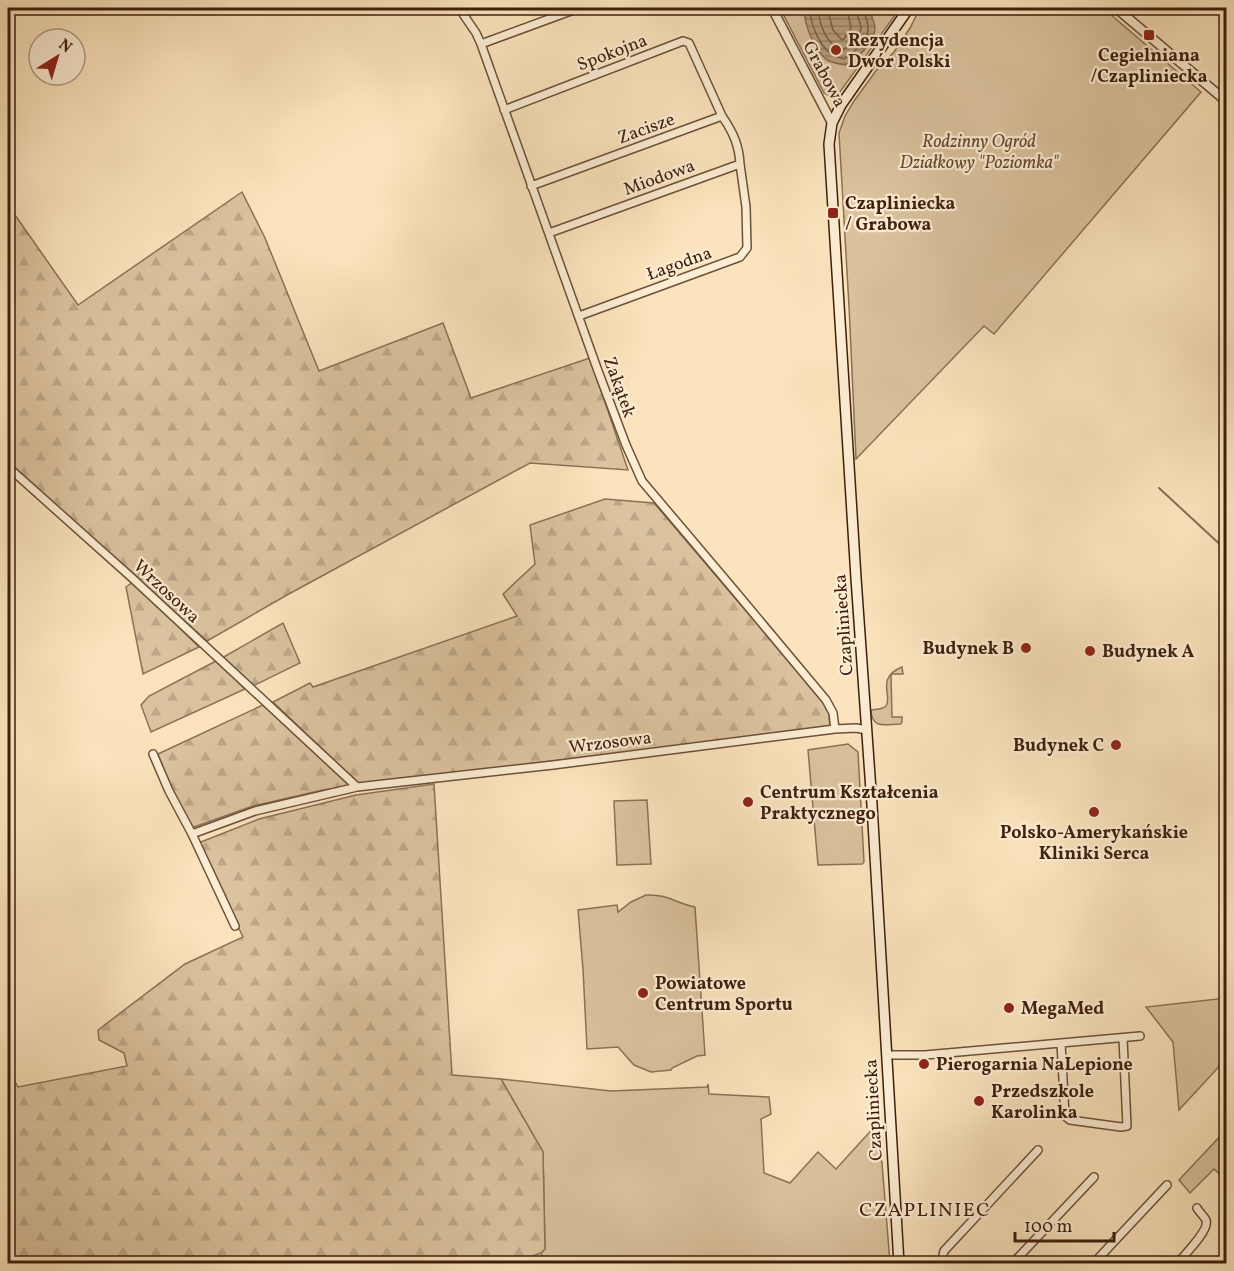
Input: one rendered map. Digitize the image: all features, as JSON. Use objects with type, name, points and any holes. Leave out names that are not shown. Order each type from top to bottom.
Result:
[{"type":"main road","name":"Czapliniecka","points":[[899,1263],[829,144],[832,123],[844,99],[909,8]]},
{"type":"street","name":"Zakątek","points":[[459,8],[481,44],[618,424],[642,481],[826,700],[833,713],[835,729]]},
{"type":"street","points":[[481,44],[579,8]]},
{"type":"street","name":"Grabowa","points":[[772,8],[832,123]]},
{"type":"street","points":[[1116,8],[1227,101]]},
{"type":"street","name":"Spokojna","points":[[504,110],[683,41],[689,43],[722,116]]},
{"type":"street","points":[[722,116],[737,141],[740,164]]},
{"type":"street","name":"Zacisze","points":[[531,186],[722,116]]},
{"type":"street","name":"Łagodna","points":[[579,316],[740,256],[747,248],[746,207],[740,164]]},
{"type":"street","name":"Miodowa","points":[[549,233],[740,164]]},
{"type":"street","name":"Wrzosowa","points":[[8,467],[131,577],[357,787]]},
{"type":"street","name":"Wrzosowa","points":[[192,834],[255,811],[357,787],[835,729],[867,730]]},
{"type":"street","points":[[153,754],[235,926]]},
{"type":"street","points":[[887,1055],[925,1055],[1140,1036]]},
{"type":"street","points":[[1061,1043],[1065,1116],[1070,1120],[1121,1127],[1127,1126],[1123,1038]]},
{"type":"street","points":[[1227,1126],[1224,1130],[1227,1132]]},
{"type":"street","points":[[947,1263],[943,1260],[944,1251],[1038,1150]]},
{"type":"street","points":[[1012,1263],[1094,1177]]},
{"type":"street","points":[[1093,1263],[1167,1185]]},
{"type":"street","points":[[1177,1263],[1206,1226],[1207,1221],[1197,1208]]},
{"type":"green space","name":"Rezydencja Dwór Polski","points":[[780,8],[900,8],[840,92],[830,96],[824,93]]},
{"type":"green space","name":"Rodzinny Ogród Działkowy \"Poziomka\"","points":[[920,8],[1103,8],[1201,92],[994,334],[984,326],[856,459],[839,133],[854,101],[878,68],[894,52]]},
{"type":"green space","points":[[242,192],[265,238],[319,371],[443,323],[471,398],[590,358],[628,470],[530,463],[207,641],[8,462],[8,205],[78,305]]},
{"type":"green space","points":[[605,499],[654,503],[822,700],[829,714],[830,728],[359,784],[273,702],[310,683],[313,687],[517,616],[503,594],[535,564],[530,525]]},
{"type":"green space","points":[[133,582],[199,647],[143,674],[126,587]]},
{"type":"green space","points":[[283,623],[300,663],[253,686],[222,658]]},
{"type":"green space","points":[[216,661],[245,689],[151,732],[141,705],[149,696]]},
{"type":"green space","points":[[902,667],[903,674],[892,674],[891,676],[892,717],[902,717],[902,722],[901,724],[880,725],[874,721],[871,710],[886,706],[888,702],[886,687],[889,676]]},
{"type":"green space","points":[[263,705],[351,786],[253,806],[191,828],[173,794],[158,754]]},
{"type":"green space","points":[[848,744],[858,752],[864,862],[862,864],[818,865],[808,750]]},
{"type":"green space","points":[[434,784],[452,1075],[501,1079],[543,1152],[545,1249],[541,1253],[509,1264],[8,1263],[8,1070],[18,1087],[127,1066],[124,1053],[99,1040],[98,1030],[185,964],[243,937],[196,844],[259,819],[356,795]]},
{"type":"green space","points":[[647,800],[651,864],[617,865],[614,801]]},
{"type":"green space","name":"Powiatowe Centrum Sportu","points":[[646,895],[666,897],[695,907],[705,1055],[697,1056],[671,1070],[651,1072],[634,1065],[618,1047],[587,1049],[578,910],[617,905],[618,912],[631,902]]},
{"type":"green space","points":[[1226,998],[1226,1059],[1179,1110],[1173,1042],[1146,1007]]},
{"type":"green space","points":[[501,1079],[611,1091],[707,1087],[708,1084],[709,1094],[769,1097],[771,1114],[761,1119],[764,1173],[790,1183],[818,1152],[836,1169],[878,1123],[890,1263],[544,1263],[541,1253],[545,1249],[543,1152]]},
{"type":"green space","points":[[1226,1130],[1226,1180],[1214,1169],[1190,1193],[1179,1180]]},
{"type":"water","points":[[804,8],[869,8],[875,27],[872,39],[860,54],[846,65],[829,61],[822,56],[811,36]]},
{"type":"waterway","points":[[1159,488],[1226,550]]},
{"type":"place","name":"Cegielniana /Czapliniecka","points":[[1149,35]]},
{"type":"place","name":"Rezydencja Dwór Polski","points":[[836,50]]},
{"type":"place","name":"Czapliniecka / Grabowa","points":[[833,213]]},
{"type":"place","name":"Budynek B","points":[[1026,648]]},
{"type":"place","name":"Budynek A","points":[[1090,651]]},
{"type":"place","name":"Budynek C","points":[[1116,745]]},
{"type":"place","name":"Centrum Kształcenia Praktycznego","points":[[748,802]]},
{"type":"place","name":"Polsko-Amerykańskie Kliniki Serca","points":[[1094,812]]},
{"type":"place","name":"Powiatowe Centrum Sportu","points":[[643,993]]},
{"type":"place","name":"MegaMed","points":[[1009,1008]]},
{"type":"place","name":"Pierogarnia NaLepione","points":[[924,1064]]},
{"type":"place","name":"Przedszkole Karolinka","points":[[979,1101]]},
{"type":"district","name":"CZAPLINIEC","points":[[925,1209]]}]
